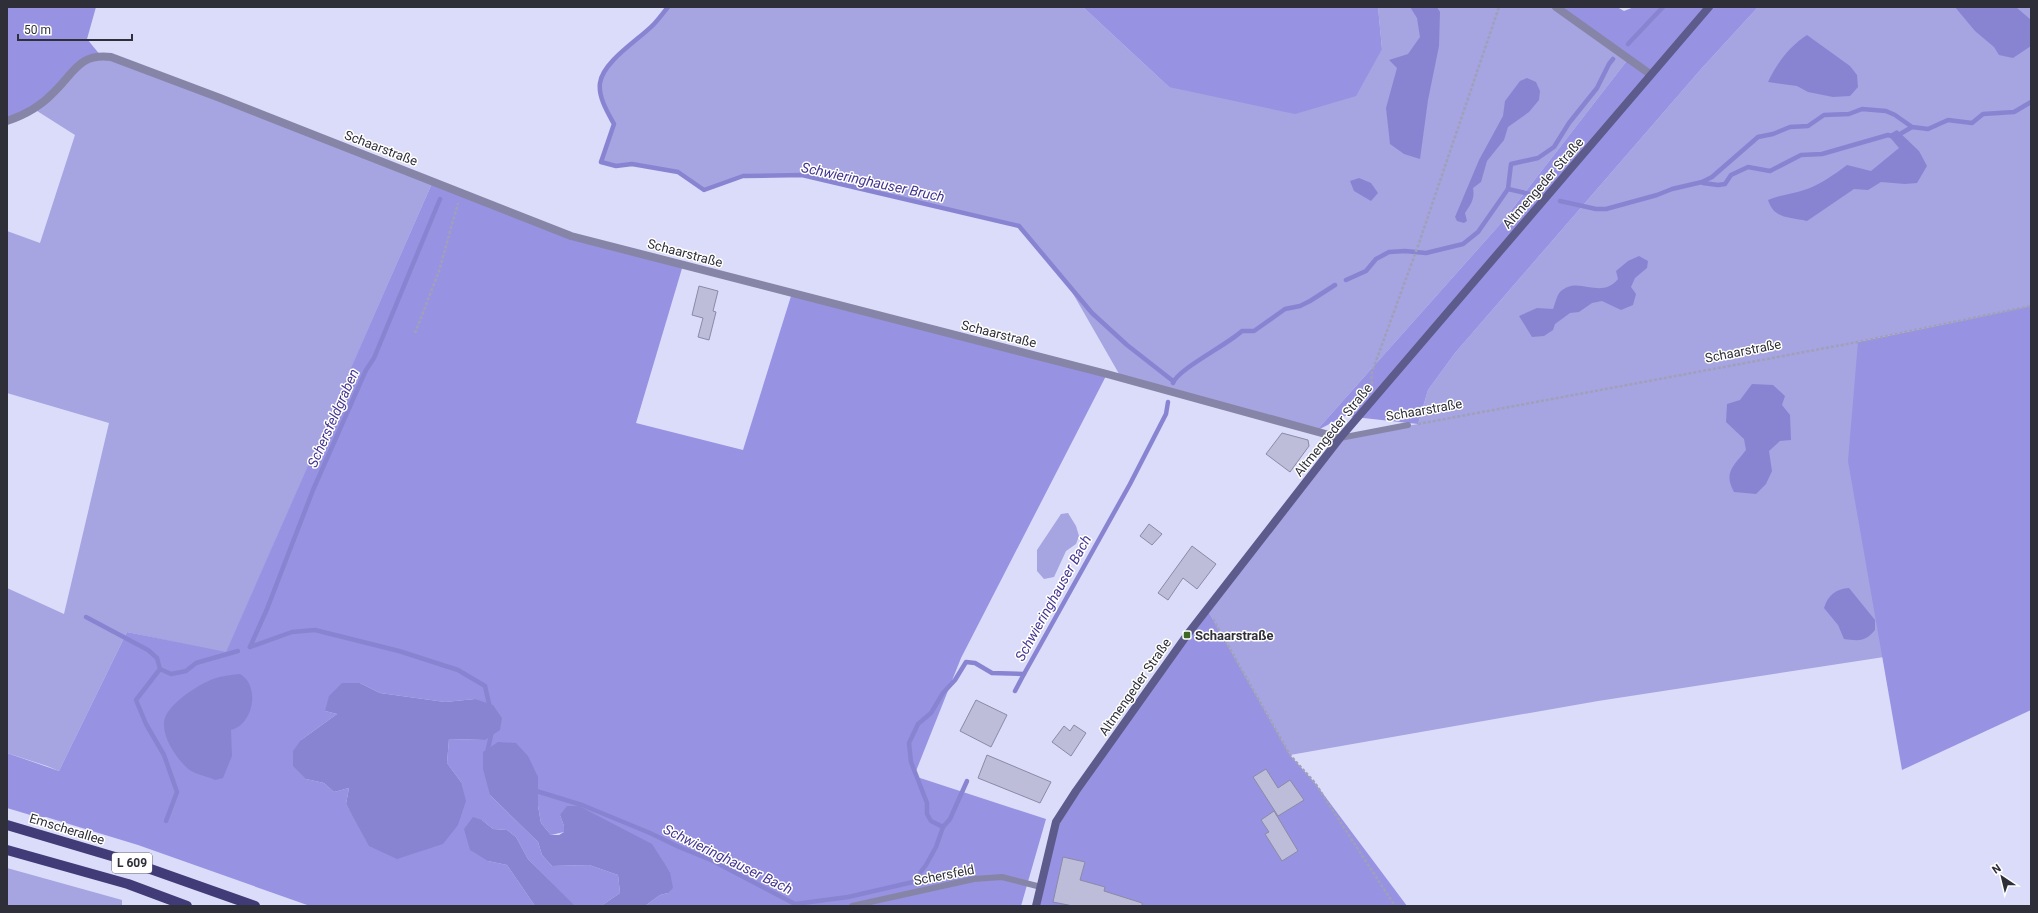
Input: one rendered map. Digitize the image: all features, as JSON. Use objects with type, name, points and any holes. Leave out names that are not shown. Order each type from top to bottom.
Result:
[{"type":"main road","name":"Emscherallee","points":[[7,825],[125,860],[255,906]]},
{"type":"main road","name":"L 609","points":[[7,850],[128,884],[187,906]]},
{"type":"street","points":[[1556,7],[1650,74]]},
{"type":"street","name":"Altmengeder Straße","points":[[1036,906],[1056,822],[1076,790],[1207,609],[1340,438],[1567,175],[1650,74],[1709,7]]},
{"type":"street","name":"Schaarstraße","points":[[7,121],[23,115],[44,101],[54,93],[77,65],[87,59],[101,56],[111,57],[571,236],[1107,374],[1340,438]]},
{"type":"lane","name":"Schaarstraße","points":[[1340,438],[1408,425]]},
{"type":"lane","name":"Schersfeld","points":[[852,906],[974,879],[1002,877],[1041,887]]},
{"type":"path","points":[[1374,398],[1370,375],[1414,259],[1499,7]]},
{"type":"path","points":[[415,333],[439,271],[448,233],[462,193]]},
{"type":"path","name":"Schaarstraße","points":[[1408,425],[1858,342],[2031,306]]},
{"type":"path","points":[[1207,609],[1290,755],[1315,783],[1395,906]]},
{"type":"shaded area","points":[[7,7],[96,7],[87,39],[101,56],[94,57],[54,93],[7,121]]},
{"type":"shaded area","points":[[668,7],[1083,7],[1169,87],[1382,49],[1378,7],[1556,7],[1629,58],[1502,222],[1316,431],[1122,379],[1064,278],[1019,226],[802,175],[743,176],[704,190],[678,172],[632,164],[616,166],[601,162],[614,124],[600,94],[600,83],[603,75],[615,59],[648,30]]},
{"type":"shaded area","points":[[1083,7],[1378,7],[1382,49],[1356,96],[1295,114],[1169,87]]},
{"type":"shaded area","points":[[1410,7],[1437,7],[1440,12],[1439,46],[1428,100],[1420,159],[1404,154],[1390,144],[1386,108],[1397,68],[1389,60],[1408,54],[1420,37],[1417,18]]},
{"type":"shaded area","points":[[1556,7],[1617,7],[1624,11],[1634,7],[1758,7],[1702,68],[1455,353],[1428,390],[1418,424],[1345,416],[1316,431],[1502,222],[1629,58]]},
{"type":"shaded area","points":[[1758,7],[2031,7],[2031,306],[1858,342],[1884,657],[1598,701],[1290,755],[1207,609],[1340,438],[1418,424],[1428,390],[1455,353],[1702,68]]},
{"type":"shaded area","points":[[1955,7],[2016,7],[2031,20],[2031,46],[2013,58],[1999,55],[1994,47],[1975,31]]},
{"type":"shaded area","points":[[1807,35],[1850,66],[1857,75],[1858,87],[1850,96],[1833,97],[1808,92],[1797,86],[1768,82],[1775,68],[1784,56]]},
{"type":"shaded area","points":[[101,56],[433,181],[226,653],[127,632],[59,771],[7,753],[7,588],[64,614],[109,423],[7,393],[7,231],[40,243],[75,135],[34,109],[77,65]]},
{"type":"shaded area","points":[[1527,78],[1536,82],[1540,91],[1539,100],[1529,112],[1508,127],[1504,140],[1487,161],[1481,182],[1473,188],[1473,198],[1465,213],[1467,221],[1464,223],[1457,221],[1455,217],[1479,160],[1503,116],[1505,101],[1520,81]]},
{"type":"shaded area","points":[[1897,130],[1919,151],[1927,166],[1917,183],[1905,184],[1881,182],[1868,190],[1854,189],[1807,221],[1788,218],[1774,211],[1768,200],[1815,186],[1847,165],[1871,171],[1899,148],[1888,135]]},
{"type":"shaded area","points":[[1359,178],[1371,183],[1378,193],[1371,201],[1354,191],[1350,181]]},
{"type":"shaded area","points":[[433,181],[571,236],[683,265],[636,423],[743,450],[792,293],[1107,374],[961,658],[914,776],[1046,819],[1021,906],[645,906],[660,895],[668,893],[670,872],[661,860],[560,815],[564,826],[564,832],[551,835],[541,823],[538,806],[490,795],[538,842],[542,855],[552,866],[589,865],[618,875],[620,893],[601,906],[573,905],[528,859],[516,837],[507,830],[493,829],[482,820],[488,861],[507,865],[535,906],[310,906],[138,845],[46,817],[37,817],[7,808],[7,753],[59,771],[127,632],[226,652]],"holes":[[[360,683],[380,693],[445,702],[475,699],[485,740],[449,739],[447,763],[461,782],[352,814],[346,804],[349,788],[334,792],[324,783],[306,779],[301,740],[337,714],[325,711]]]},
{"type":"shaded area","points":[[1639,256],[1648,261],[1647,268],[1635,278],[1631,287],[1636,294],[1633,305],[1621,310],[1602,301],[1592,303],[1579,312],[1570,313],[1555,324],[1553,330],[1544,336],[1532,337],[1519,316],[1537,308],[1553,309],[1559,293],[1567,287],[1574,285],[1604,288],[1611,285],[1618,279],[1616,271],[1628,261]]},
{"type":"shaded area","points":[[2031,306],[2031,710],[1902,770],[1848,461],[1858,342]]},
{"type":"shaded area","points":[[1752,384],[1773,385],[1785,396],[1782,405],[1790,415],[1791,440],[1780,441],[1769,451],[1772,471],[1766,484],[1756,494],[1734,492],[1731,485],[1731,470],[1746,450],[1744,439],[1726,422],[1727,404],[1740,400]]},
{"type":"shaded area","points":[[1068,513],[1076,526],[1079,536],[1076,544],[1066,551],[1054,577],[1044,579],[1037,571],[1037,550],[1061,514]]},
{"type":"shaded area","points":[[1849,588],[1875,620],[1875,630],[1865,639],[1844,639],[1838,625],[1824,608],[1830,596],[1836,591]]},
{"type":"shaded area","points":[[1207,609],[1290,755],[1315,783],[1407,906],[1036,906],[1056,822]]},
{"type":"shaded area","points":[[240,674],[247,680],[251,687],[252,705],[245,721],[239,727],[231,730],[232,756],[223,778],[215,780],[195,773],[185,766],[170,746],[165,735],[164,723],[170,710],[183,696],[216,678]]},
{"type":"shaded area","points":[[342,683],[360,683],[380,693],[445,702],[475,699],[493,705],[502,718],[500,730],[485,740],[449,739],[447,763],[461,782],[466,801],[458,825],[443,844],[397,859],[369,846],[346,804],[349,788],[334,792],[324,783],[306,779],[293,766],[293,751],[301,740],[337,714],[325,711],[329,696]]},
{"type":"shaded area","points":[[498,742],[516,743],[528,756],[538,777],[538,806],[541,823],[551,835],[559,835],[564,832],[564,826],[560,815],[567,806],[579,806],[652,844],[670,872],[673,888],[668,893],[660,895],[645,906],[601,906],[620,893],[618,875],[589,865],[552,866],[542,855],[538,842],[490,795],[483,769],[483,752]]},
{"type":"shaded area","points":[[473,817],[482,820],[493,829],[507,830],[516,837],[528,859],[575,906],[535,906],[507,865],[488,861],[470,850],[464,829]]},
{"type":"shaded area","points":[[7,868],[122,900],[122,906],[7,906]]},
{"type":"building","points":[[699,286],[718,291],[713,311],[716,312],[709,340],[698,337],[703,318],[692,315]]},
{"type":"building","points":[[1282,433],[1308,440],[1309,446],[1290,472],[1266,454]]},
{"type":"building","points":[[1149,524],[1162,534],[1152,545],[1140,536]]},
{"type":"building","points":[[1192,546],[1216,564],[1197,589],[1183,578],[1168,600],[1158,593]]},
{"type":"building","points":[[976,700],[1007,715],[991,747],[960,731]]},
{"type":"building","points":[[1074,725],[1086,733],[1071,756],[1052,742],[1064,726],[1070,731]]},
{"type":"building","points":[[987,755],[1051,782],[1040,803],[978,778]]},
{"type":"building","points":[[1266,769],[1278,788],[1290,780],[1304,800],[1278,816],[1253,777]]},
{"type":"building","points":[[1274,811],[1298,851],[1282,861],[1265,834],[1269,832],[1261,820]]},
{"type":"building","points":[[1063,857],[1085,862],[1080,880],[1105,887],[1104,891],[1142,903],[1142,906],[1073,906],[1053,902]]},
{"type":"waterway","name":"Schwieringhauser Bruch","points":[[668,7],[648,30],[615,59],[603,75],[600,83],[600,94],[614,124],[601,162],[616,166],[632,164],[678,172],[704,190],[743,176],[802,175],[1019,226],[1092,313],[1127,345],[1173,381]]},
{"type":"waterway","name":"Schwieringhauser Bach","points":[[1628,44],[1663,7]]},
{"type":"waterway","name":"Schwieringhauser Bach","points":[[1346,280],[1366,271],[1376,259],[1389,252],[1405,251],[1426,253],[1463,244],[1478,232],[1508,189],[1511,164],[1538,158],[1554,147],[1569,123],[1597,88],[1613,59]]},
{"type":"waterway","points":[[1560,201],[1596,209],[1606,209],[1657,195],[1672,189],[1702,182],[1712,177],[1758,137],[1773,134],[1790,127],[1808,126],[1824,115],[1849,114],[1862,109],[1886,111],[1895,115],[1912,127],[1928,129],[1948,120],[1972,123],[1983,114],[2014,112],[2031,102]]},
{"type":"waterway","points":[[1703,183],[1718,185],[1725,184],[1731,175],[1748,167],[1770,171],[1801,155],[1822,154],[1888,135],[1895,137],[1912,127]]},
{"type":"waterway","points":[[1508,189],[1534,195]]},
{"type":"waterway","name":"Schersfeldgraben","points":[[250,647],[267,609],[313,490],[366,370],[374,358],[440,199]]},
{"type":"waterway","name":"Schwieringhauser Bach","points":[[1173,383],[1177,377],[1193,364],[1242,331],[1254,331],[1285,309],[1300,306],[1335,285]]},
{"type":"waterway","name":"Schwieringhauser Bach","points":[[533,790],[582,805],[650,833],[711,860],[795,904],[848,897],[913,882],[926,865],[936,847],[943,827],[931,821],[927,814],[927,803],[911,762],[909,743],[918,724],[931,713],[943,693],[955,680],[966,662],[975,663],[992,673],[1024,674],[1130,484],[1166,414],[1168,402]]},
{"type":"waterway","points":[[86,617],[148,650],[157,658],[160,669]]},
{"type":"waterway","name":"Schwieringhauser Bach","points":[[250,647],[292,632],[315,630],[399,651],[458,670],[485,686],[490,708]]},
{"type":"waterway","name":"Schwieringhauser Bach","points":[[166,821],[177,792],[164,755],[146,724],[136,700],[160,669],[171,674],[186,671],[196,663],[238,651]]},
{"type":"waterway","points":[[1015,691],[1024,674]]},
{"type":"waterway","name":"Schwieringhauser Bach","points":[[487,753],[492,731]]},
{"type":"waterway","points":[[943,827],[950,819],[967,781]]},
{"type":"place","name":"Schaarstraße","points":[[1187,635]]}]
